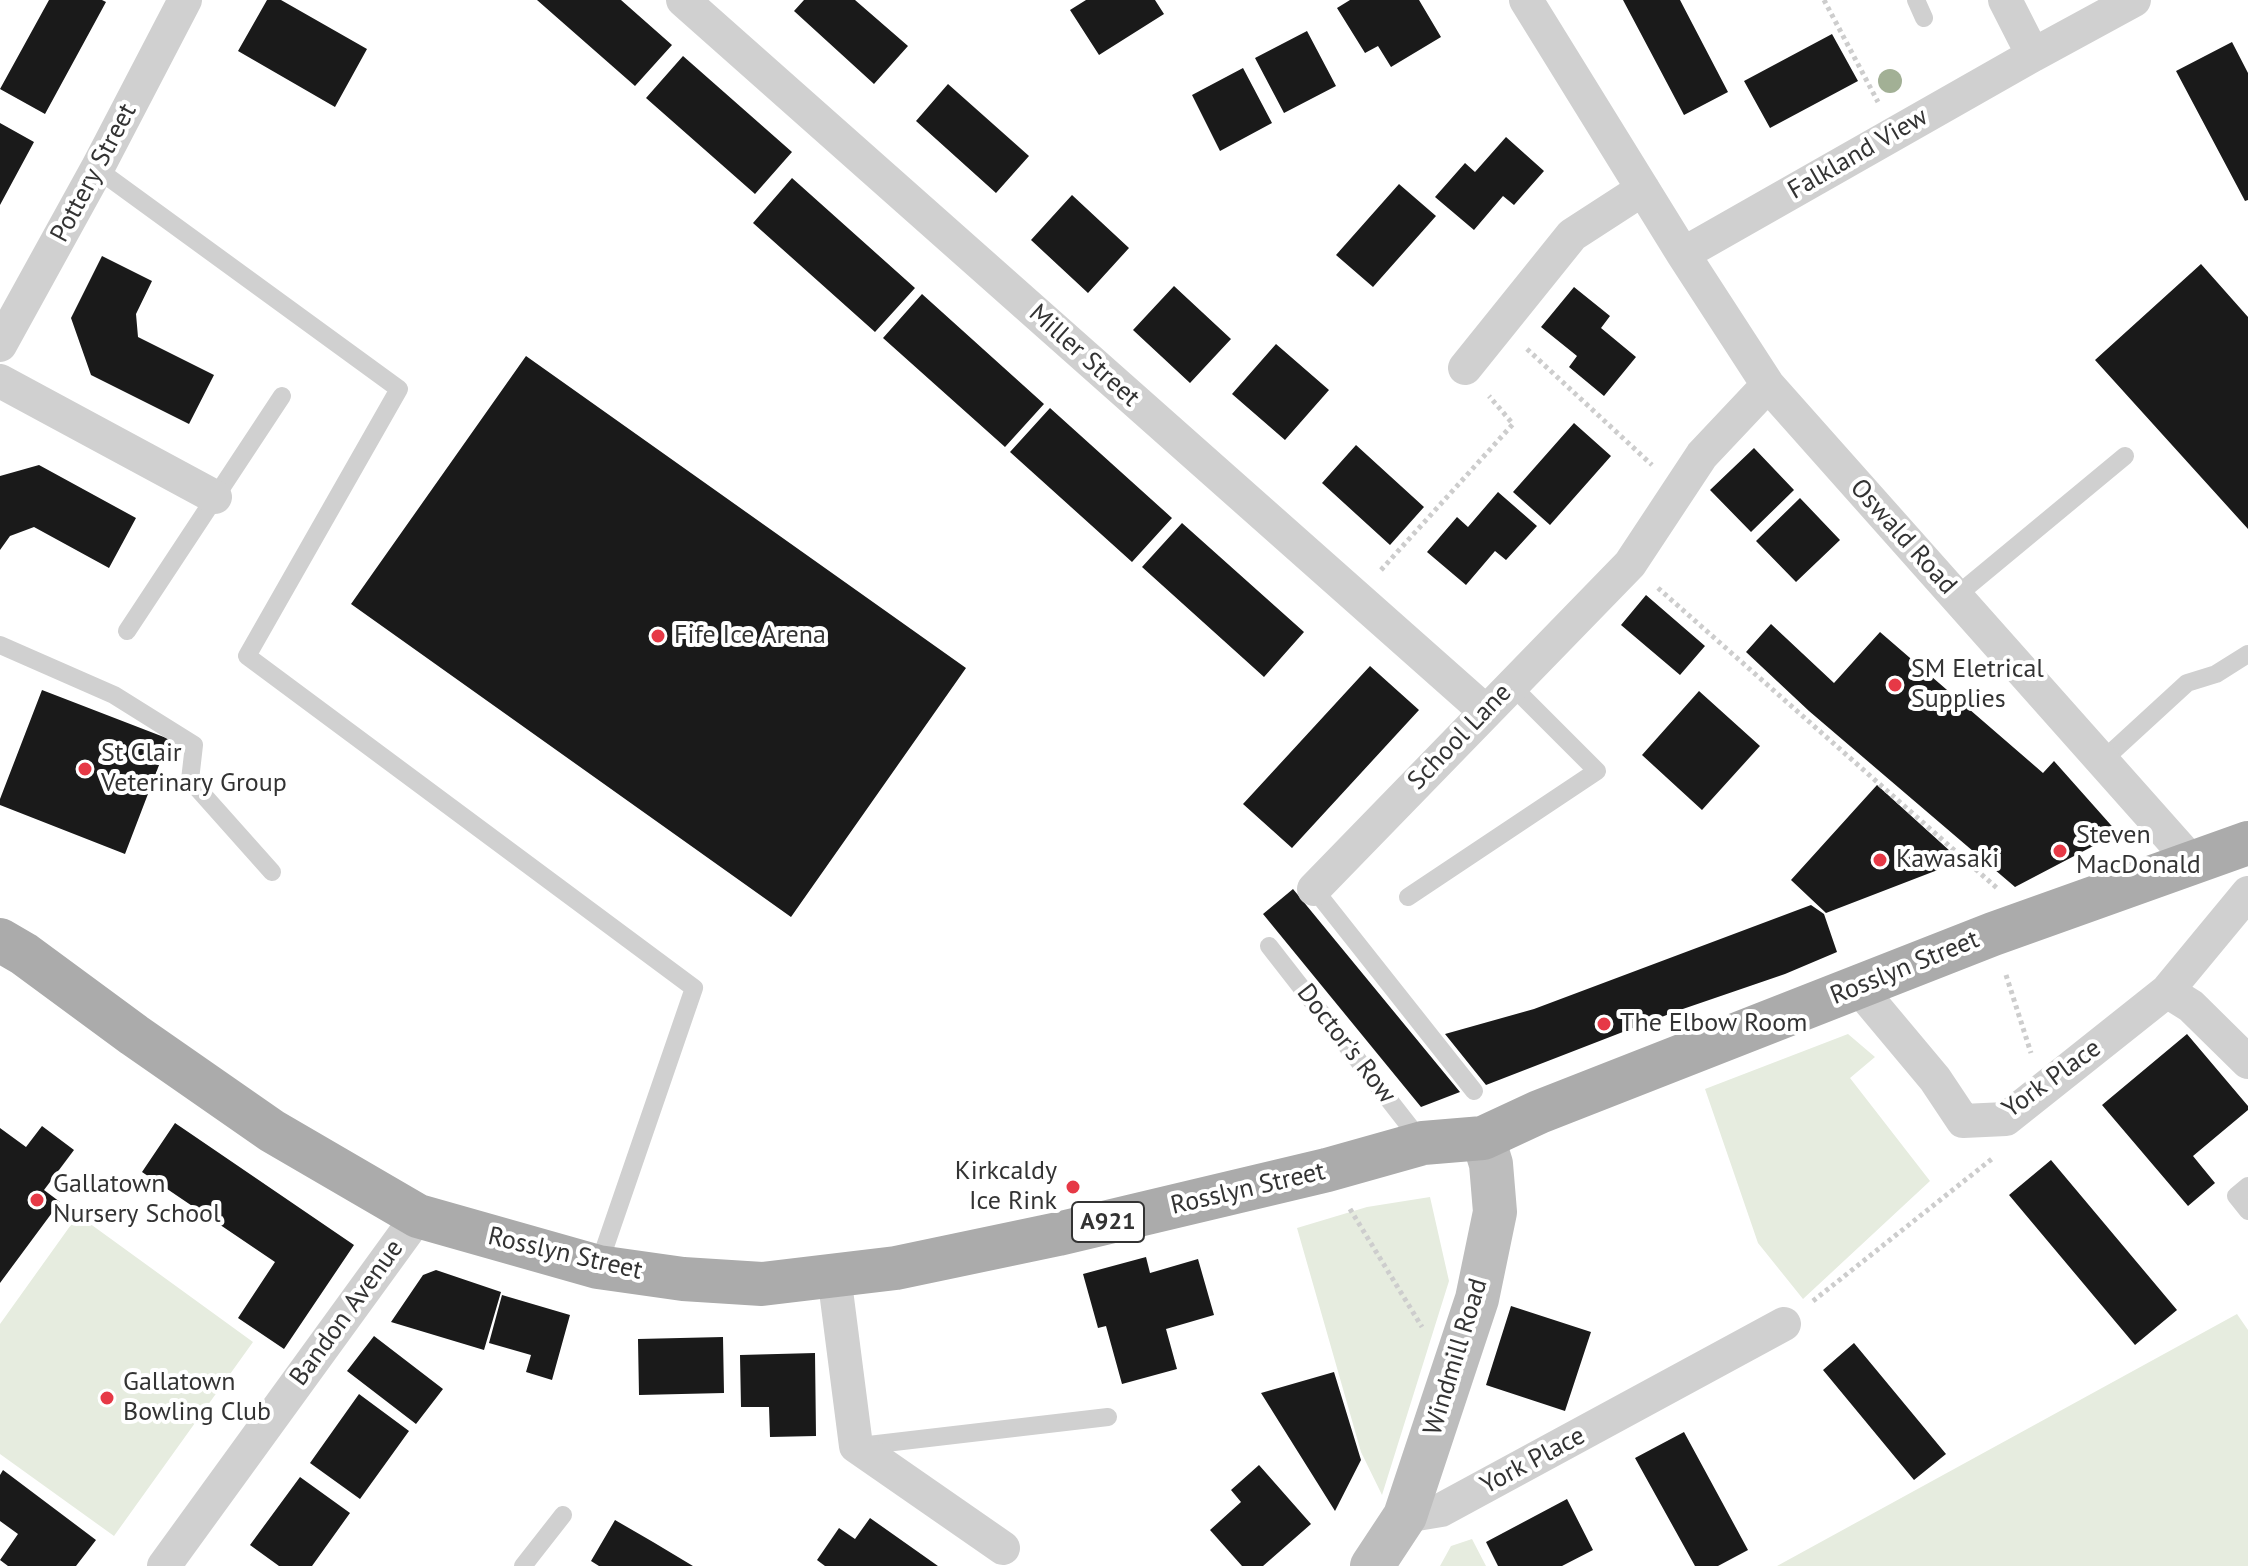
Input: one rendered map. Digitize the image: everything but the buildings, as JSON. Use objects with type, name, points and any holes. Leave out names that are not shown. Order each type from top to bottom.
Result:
[{"type":"main road","name":"Rosslyn Street","points":[[0,940],[272,1131],[418,1216],[598,1267],[683,1279],[762,1284],[896,1268],[1327,1170],[1423,1143],[1483,1138],[1539,1112],[2012,927],[2248,843]]},
{"type":"main road","name":"Windmill Road","points":[[1372,1566],[1405,1516],[1477,1299],[1495,1212],[1491,1164],[1483,1138]]},
{"type":"street","name":"Pottery Street","points":[[0,345],[185,0]]},
{"type":"street","name":"Miller Street","points":[[683,0],[1485,711]]},
{"type":"street","name":"Oswald Road","points":[[1526,0],[1768,385],[2193,863]]},
{"type":"street","points":[[2005,0],[2033,55]]},
{"type":"street","name":"Falkland View","points":[[1683,254],[2134,0]]},
{"type":"street","points":[[1465,368],[1572,235],[1643,189]]},
{"type":"street","points":[[0,381],[215,497]]},
{"type":"street","name":"School Lane","points":[[1314,889],[1630,564],[1702,455],[1768,385]]},
{"type":"street","name":"York Place","points":[[1858,987],[1935,1079],[1963,1121],[2006,1119],[2167,991],[2248,893]]},
{"type":"street","points":[[2167,991],[2191,1006],[2248,1062]]},
{"type":"street","name":"Bandon Avenue","points":[[164,1566],[418,1216]]},
{"type":"street","points":[[834,1275],[856,1446],[1003,1548]]},
{"type":"street","name":"York Place","points":[[1405,1516],[1441,1510],[1784,1324]]},
{"type":"lane","points":[[1916,0],[1924,18]]},
{"type":"lane","points":[[97,169],[399,389],[247,656],[694,988],[598,1267]]},
{"type":"lane","points":[[127,631],[282,396]]},
{"type":"lane","points":[[1956,596],[2125,456]]},
{"type":"lane","points":[[0,645],[114,695],[194,745],[190,780],[272,872]]},
{"type":"lane","points":[[2102,761],[2187,683],[2216,674],[2248,654]]},
{"type":"lane","points":[[1408,897],[1597,771],[1511,685]]},
{"type":"lane","name":"School Lane","points":[[1314,889],[1474,1091]]},
{"type":"lane","name":"Doctor's Row","points":[[1269,946],[1423,1143]]},
{"type":"lane","points":[[2248,1186],[2236,1196],[2248,1211]]},
{"type":"lane","points":[[856,1446],[1108,1417]]},
{"type":"lane","points":[[523,1566],[563,1515]]},
{"type":"path","points":[[1824,0],[1895,134]]},
{"type":"path","points":[[1500,324],[1680,491]]},
{"type":"path","points":[[1357,598],[1513,424],[1465,368]]},
{"type":"path","points":[[1630,564],[2012,927],[2043,1089]]},
{"type":"path","points":[[1784,1324],[1998,1154]]},
{"type":"path","points":[[1327,1170],[1452,1376]]},
{"type":"shaded area","points":[[1848,1034],[1875,1057],[1850,1078],[1930,1181],[1803,1299],[1758,1243],[1705,1089]]},
{"type":"shaded area","points":[[1430,1197],[1449,1281],[1382,1495],[1361,1452],[1297,1228],[1367,1207]]},
{"type":"shaded area","name":"Gallatown Bowling Club","points":[[78,1215],[253,1342],[114,1536],[0,1454],[0,1324]]},
{"type":"shaded area","points":[[2237,1314],[2248,1330],[2248,1566],[1777,1566]]},
{"type":"shaded area","points":[[1472,1539],[1486,1566],[1440,1566],[1451,1546]]},
{"type":"place","name":"Fife Ice Arena","points":[[658,636]]},
{"type":"place","name":"SM Eletrical Supplies","points":[[1895,685]]},
{"type":"place","name":"St Clair Veterinary Group","points":[[85,769]]},
{"type":"place","name":"Steven MacDonald","points":[[2060,851]]},
{"type":"place","name":"Kawasaki","points":[[1880,860]]},
{"type":"place","name":"The Elbow Room","points":[[1604,1024]]},
{"type":"place","name":"Kirkcaldy Ice Rink","points":[[1073,1187]]},
{"type":"place","name":"Gallatown Nursery School","points":[[37,1200]]},
{"type":"place","name":"Gallatown Bowling Club","points":[[107,1398]]}]
